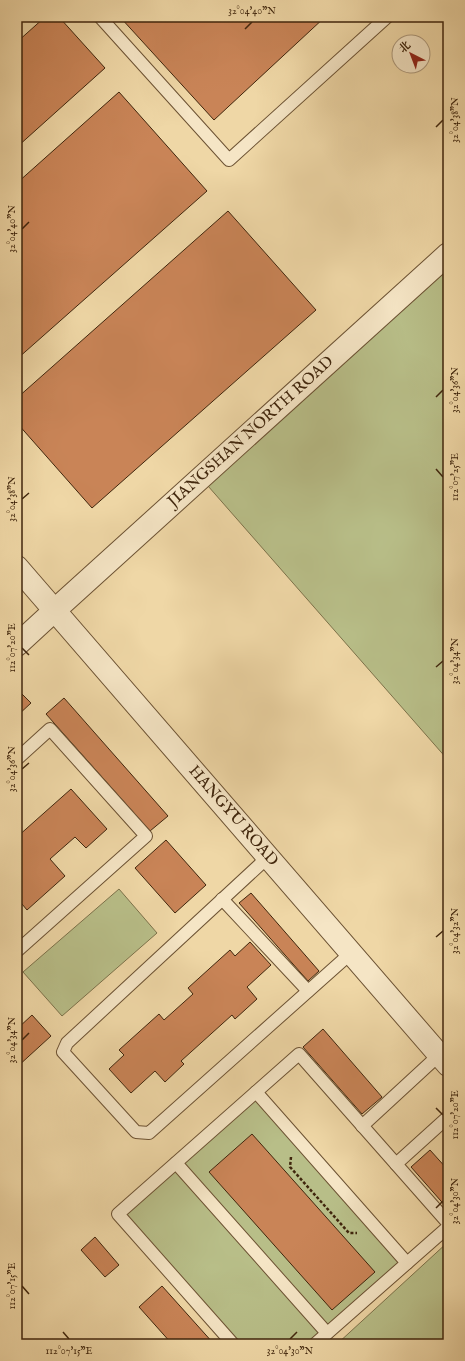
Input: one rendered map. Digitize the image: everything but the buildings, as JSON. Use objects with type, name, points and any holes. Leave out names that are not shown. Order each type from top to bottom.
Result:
[{"type":"street","name":"JIANGSHAN NORTH ROAD","points":[[17,645],[448,254]]},
{"type":"street","name":"HANGYU ROAD","points":[[17,567],[444,1060]]},
{"type":"lane","points":[[100,17],[230,160],[388,17]]},
{"type":"lane","points":[[17,758],[50,729],[146,836],[17,951]]},
{"type":"lane","points":[[268,857],[67,1043],[63,1052],[136,1132],[149,1133],[351,952]]},
{"type":"lane","points":[[222,899],[308,991]]},
{"type":"lane","points":[[233,1344],[118,1214],[298,1054],[448,1223]]},
{"type":"lane","points":[[362,1126],[444,1060]]},
{"type":"lane","points":[[256,1092],[406,1263]]},
{"type":"lane","points":[[396,1164],[448,1117]]},
{"type":"lane","points":[[176,1163],[327,1333]]},
{"type":"lane","points":[[315,1344],[448,1226]]},
{"type":"green space","points":[[448,254],[448,760],[201,478]]},
{"type":"green space","points":[[119,889],[157,933],[62,1016],[23,972]]},
{"type":"green space","points":[[256,1092],[407,1263],[315,1344],[233,1344],[118,1214]]},
{"type":"green space","points":[[448,1242],[448,1344],[337,1344]]}]
